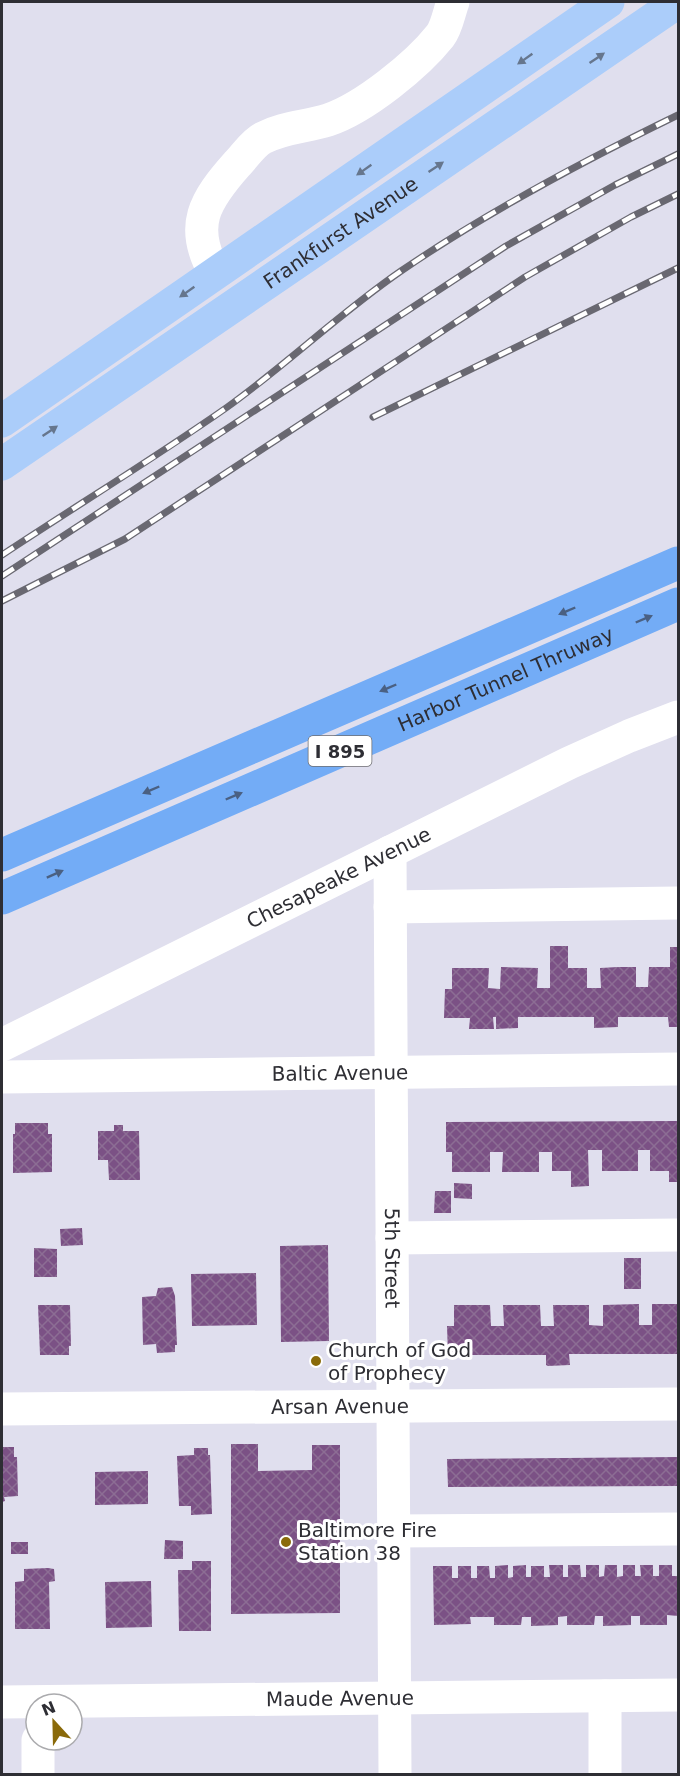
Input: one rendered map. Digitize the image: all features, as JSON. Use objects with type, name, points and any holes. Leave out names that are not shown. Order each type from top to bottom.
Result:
[{"type":"highway","name":"Harbor Tunnel Thruway","points":[[2,855],[678,563]]},
{"type":"highway","name":"Harbor Tunnel Thruway","points":[[2,898],[678,604]]},
{"type":"main road","name":"Frankfurst Avenue","points":[[2,421],[608,2]]},
{"type":"main road","name":"Frankfurst Avenue","points":[[2,464],[236,304],[644,11],[678,2]]},
{"type":"main road","points":[[215,273],[236,304]]},
{"type":"street","points":[[215,273],[205,255],[201,234],[206,208],[215,189],[260,139],[293,126],[329,120],[365,101],[407,70],[442,34],[453,2]]},
{"type":"street","name":"Chesapeake Avenue","points":[[2,1045],[569,763],[678,717]]},
{"type":"street","name":"5th Street","points":[[390,852],[394,1774]]},
{"type":"street","points":[[390,907],[678,903]]},
{"type":"street","name":"Baltic Avenue","points":[[2,1077],[678,1070]]},
{"type":"street","points":[[392,1238],[678,1235]]},
{"type":"street","name":"Arsan Avenue","points":[[2,1409],[678,1404]]},
{"type":"street","points":[[393,1531],[678,1529]]},
{"type":"street","name":"Maude Avenue","points":[[84,1702],[678,1695]]},
{"type":"street","points":[[605,1696],[605,1774]]},
{"type":"street","name":"Maude Avenue","points":[[2,1702],[24,1703]]},
{"type":"street","points":[[38,1752],[39,1774]]},
{"type":"building","points":[[550,946],[568,946],[568,968],[587,968],[587,988],[601,988],[600,968],[618,967],[636,967],[636,987],[648,987],[649,967],[670,967],[670,947],[678,947],[678,1027],[669,1027],[668,1017],[618,1017],[618,1027],[594,1028],[594,1017],[518,1017],[518,1028],[496,1029],[496,1017],[493,1017],[494,1029],[469,1029],[470,1018],[444,1018],[445,989],[452,989],[452,968],[489,968],[488,988],[500,989],[501,967],[538,968],[537,988],[550,988]]},
{"type":"building","points":[[678,1121],[678,1182],[669,1182],[669,1171],[650,1171],[650,1150],[638,1150],[638,1171],[602,1171],[602,1150],[588,1150],[589,1186],[571,1187],[571,1171],[552,1171],[552,1152],[539,1152],[539,1172],[502,1172],[503,1152],[490,1152],[490,1172],[452,1172],[452,1152],[446,1152],[446,1122]]},
{"type":"building","points":[[15,1123],[48,1123],[48,1134],[52,1134],[52,1172],[13,1173]]},
{"type":"building","points":[[114,1125],[123,1125],[123,1131],[139,1131],[140,1180],[109,1180],[108,1160],[98,1160],[98,1131],[114,1131]]},
{"type":"building","points":[[454,1183],[472,1184],[472,1199],[454,1198]]},
{"type":"building","points":[[435,1191],[451,1191],[451,1213],[434,1213]]},
{"type":"building","points":[[82,1228],[83,1245],[61,1246],[60,1229]]},
{"type":"building","points":[[328,1245],[329,1341],[281,1342],[280,1246]]},
{"type":"building","points":[[34,1248],[57,1249],[57,1277],[34,1277]]},
{"type":"building","points":[[624,1258],[641,1258],[641,1289],[624,1289]]},
{"type":"building","points":[[256,1273],[257,1325],[192,1326],[191,1274]]},
{"type":"building","points":[[172,1287],[175,1296],[177,1345],[175,1345],[175,1352],[157,1353],[156,1344],[143,1345],[142,1297],[156,1296],[158,1288]]},
{"type":"building","points":[[639,1304],[639,1325],[652,1325],[652,1304],[678,1304],[678,1354],[569,1354],[570,1365],[548,1366],[546,1355],[448,1355],[447,1326],[454,1326],[454,1305],[490,1305],[491,1326],[504,1326],[503,1305],[540,1305],[541,1326],[554,1326],[553,1305],[589,1305],[589,1325],[603,1326],[603,1305]]},
{"type":"building","points":[[38,1305],[70,1305],[71,1346],[69,1346],[69,1355],[40,1355]]},
{"type":"building","name":"Baltimore Fire Station 38","points":[[231,1444],[258,1444],[258,1471],[312,1470],[312,1445],[340,1445],[340,1613],[231,1614]]},
{"type":"building","points":[[2,1447],[14,1447],[14,1457],[17,1457],[18,1496],[4,1497],[5,1501],[2,1502]]},
{"type":"building","points":[[194,1448],[208,1448],[208,1455],[210,1455],[212,1514],[191,1515],[191,1506],[179,1506],[177,1456],[194,1455]]},
{"type":"building","points":[[678,1457],[678,1486],[448,1487],[447,1459]]},
{"type":"building","points":[[148,1471],[148,1504],[95,1505],[95,1472]]},
{"type":"building","points":[[165,1540],[183,1541],[183,1559],[164,1559]]},
{"type":"building","points":[[11,1542],[28,1542],[28,1554],[11,1554]]},
{"type":"building","points":[[192,1561],[211,1561],[211,1631],[179,1631],[178,1570],[192,1570]]},
{"type":"building","points":[[508,1565],[508,1578],[513,1577],[513,1566],[526,1565],[526,1577],[531,1577],[531,1566],[544,1566],[544,1577],[550,1577],[549,1565],[563,1565],[563,1577],[568,1577],[568,1565],[580,1565],[581,1577],[586,1577],[586,1565],[599,1565],[599,1577],[604,1576],[605,1565],[617,1565],[617,1577],[623,1576],[623,1565],[635,1565],[635,1576],[641,1576],[640,1565],[653,1565],[653,1576],[659,1576],[659,1565],[672,1565],[672,1576],[678,1576],[678,1616],[667,1615],[667,1625],[640,1625],[640,1616],[631,1616],[631,1625],[603,1626],[603,1616],[595,1616],[594,1625],[567,1625],[567,1616],[558,1617],[558,1625],[531,1626],[531,1617],[522,1617],[521,1625],[494,1625],[494,1617],[470,1617],[471,1624],[434,1625],[433,1566],[452,1566],[452,1578],[458,1578],[458,1566],[471,1566],[471,1578],[477,1578],[477,1566],[489,1566],[490,1578],[495,1578],[495,1566]]},
{"type":"building","points":[[24,1569],[54,1569],[55,1581],[49,1582],[50,1629],[15,1629],[15,1582],[24,1581]]},
{"type":"building","points":[[151,1581],[152,1627],[106,1628],[105,1582]]},
{"type":"railway","points":[[2,555],[226,408],[378,287],[434,249],[537,188],[678,115]]},
{"type":"railway","points":[[2,576],[506,246],[615,185],[678,154]]},
{"type":"railway","points":[[2,601],[125,539],[525,277],[631,217],[678,194]]},
{"type":"railway","points":[[373,417],[678,268]]},
{"type":"place","name":"Church of God of Prophecy","points":[[316,1361]]},
{"type":"place","name":"Baltimore Fire Station 38","points":[[286,1542]]}]
